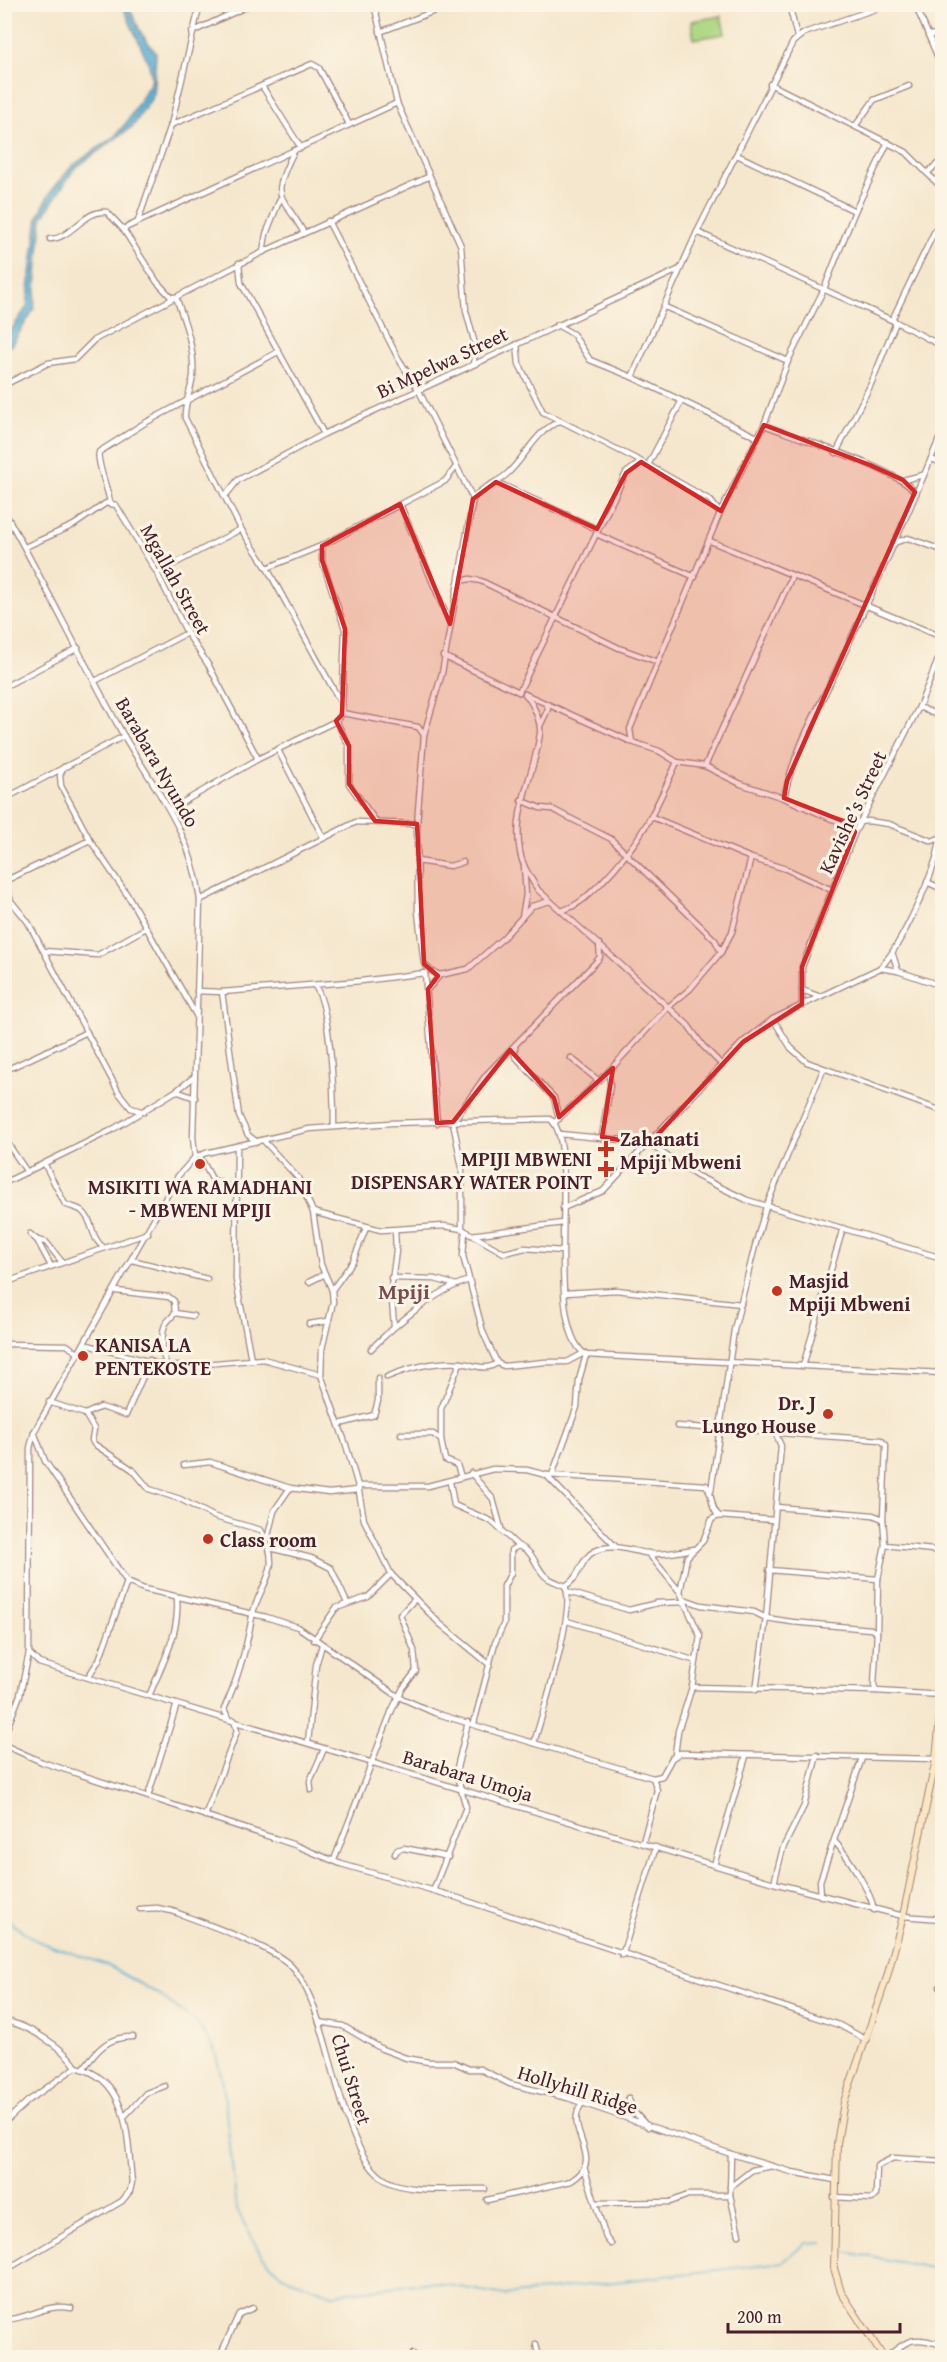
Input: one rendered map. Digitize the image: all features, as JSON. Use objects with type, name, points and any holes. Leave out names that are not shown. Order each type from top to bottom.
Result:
[{"type":"street","points":[[138,220],[171,125],[200,4]]},
{"type":"street","points":[[192,32],[252,4]]},
{"type":"street","points":[[375,4],[397,103],[428,177],[461,246],[466,311],[476,348],[473,364]]},
{"type":"street","points":[[380,32],[453,4]]},
{"type":"street","points":[[789,4],[797,37]]},
{"type":"street","points":[[632,377],[665,307],[680,268],[770,84],[797,37],[890,4]]},
{"type":"street","points":[[915,4],[942,67]]},
{"type":"street","points":[[928,35],[942,34]]},
{"type":"street","points":[[171,125],[310,64],[318,66],[349,124]]},
{"type":"street","points":[[770,84],[906,152],[942,188]]},
{"type":"street","points":[[856,125],[874,100],[909,86]]},
{"type":"street","points":[[262,87],[301,148]]},
{"type":"street","points":[[123,230],[138,220],[201,195],[270,160],[397,103]]},
{"type":"street","points":[[632,742],[631,724],[711,541],[720,513],[764,425],[788,361],[824,288],[855,211],[888,142]]},
{"type":"street","points":[[294,151],[278,188],[280,199],[304,233]]},
{"type":"street","points":[[737,155],[855,211]]},
{"type":"street","points":[[927,173],[942,160]]},
{"type":"street","points":[[4,385],[48,363],[75,359],[94,340],[239,263],[428,177]]},
{"type":"street","points":[[263,252],[266,234],[280,199]]},
{"type":"street","points":[[50,239],[61,237],[95,213],[107,212],[123,230],[157,282],[171,297],[176,297]]},
{"type":"street","points":[[836,453],[871,384],[894,321],[942,216]]},
{"type":"street","points":[[327,221],[398,358],[418,389],[473,499]]},
{"type":"street","points":[[698,232],[824,288],[942,346]]},
{"type":"street","points":[[239,263],[241,283],[324,434]]},
{"type":"street","name":"Bi Mpelwa Street","points":[[226,495],[237,480],[324,434],[680,268]]},
{"type":"street","points":[[176,297],[189,332],[192,350],[191,387],[184,404],[185,418],[242,529],[267,568],[342,705]]},
{"type":"street","points":[[665,307],[788,361]]},
{"type":"street","points":[[557,325],[573,334],[590,360],[632,377],[757,437]]},
{"type":"street","points":[[518,344],[519,364],[542,410],[710,500],[720,513]]},
{"type":"street","points":[[25,548],[74,525],[110,502],[106,481],[98,460],[99,452],[144,424],[278,352]]},
{"type":"street","points":[[648,465],[681,402]]},
{"type":"street","points":[[437,1123],[428,989],[418,912],[417,824],[424,735],[439,687],[443,656],[460,581],[473,499],[484,487],[508,473],[542,432],[560,421]]},
{"type":"street","points":[[764,425],[903,480],[915,492]]},
{"type":"street","points":[[784,798],[787,781],[818,704],[867,606],[942,432]]},
{"type":"street","points":[[931,459],[942,463]]},
{"type":"street","points":[[519,692],[626,473],[641,462]]},
{"type":"street","points":[[267,568],[322,546],[445,481],[456,467]]},
{"type":"street","points":[[903,480],[923,476]]},
{"type":"street","points":[[496,482],[597,532],[694,576]]},
{"type":"street","name":"Mgallah Street","points":[[110,502],[119,508],[157,573],[187,633],[209,666],[258,759]]},
{"type":"street","points":[[400,504],[450,624]]},
{"type":"street","name":"Barabara Nyundo","points":[[4,512],[124,736],[171,809],[194,861],[200,900],[193,1137],[197,1156]]},
{"type":"street","points":[[902,525],[908,538]]},
{"type":"street","points":[[157,573],[242,529]]},
{"type":"street","points":[[894,543],[908,538],[942,550]]},
{"type":"street","points":[[711,541],[942,637]]},
{"type":"street","points":[[171,809],[258,759],[336,721],[342,713],[345,629],[322,560],[322,546]]},
{"type":"street","points":[[705,766],[792,576]]},
{"type":"street","points":[[460,581],[471,579],[481,581],[619,648],[658,662]]},
{"type":"street","points":[[95,681],[187,633]]},
{"type":"street","points":[[4,687],[78,648]]},
{"type":"street","name":"Kavishe’s Street","points":[[802,1004],[802,967],[832,890],[855,832],[919,707],[942,650]]},
{"type":"street","points":[[443,656],[545,704],[632,742],[647,746],[677,762],[705,766],[741,784],[784,798],[832,819],[849,823],[889,824],[932,841],[941,838],[927,882],[893,956],[880,968],[773,1019],[720,1063],[649,1145],[603,1191],[564,1208]]},
{"type":"street","points":[[525,694],[530,700],[540,726]]},
{"type":"street","points":[[522,917],[526,895],[519,849],[521,800],[540,726],[548,709],[545,704]]},
{"type":"street","points":[[919,707],[942,717]]},
{"type":"street","points":[[342,713],[418,727],[428,724]]},
{"type":"street","points":[[336,721],[349,746],[350,784],[375,821]]},
{"type":"street","points":[[418,727],[424,735]]},
{"type":"street","points":[[4,799],[124,736]]},
{"type":"street","points":[[278,750],[323,837]]},
{"type":"street","points":[[564,910],[575,906],[629,854],[652,817],[677,762]]},
{"type":"street","points":[[64,767],[60,783],[90,840],[130,899],[196,1015]]},
{"type":"street","points":[[521,800],[540,808],[552,809],[610,839],[629,854],[715,940],[721,952]]},
{"type":"street","points":[[652,817],[751,858],[786,869],[832,890]]},
{"type":"street","points":[[200,900],[356,822],[417,824]]},
{"type":"street","points":[[849,823],[855,832]]},
{"type":"street","points":[[90,840],[5,880],[11,901],[28,922],[125,1103],[144,1112]]},
{"type":"street","points":[[556,1125],[559,1117],[609,1071],[667,1008],[690,989],[721,952],[732,932],[751,858]]},
{"type":"street","points":[[417,861],[450,867],[463,862]]},
{"type":"street","points":[[523,864],[538,890],[550,902],[564,910],[667,1008],[688,1025],[703,1046],[720,1063]]},
{"type":"street","points":[[927,882],[942,889]]},
{"type":"street","points":[[535,905],[538,890]]},
{"type":"street","points":[[4,904],[11,901]]},
{"type":"street","points":[[424,964],[430,971],[440,975],[460,971],[476,964],[535,905],[550,902]]},
{"type":"street","points":[[575,906],[576,921]]},
{"type":"street","points":[[44,951],[98,955],[146,928]]},
{"type":"street","points":[[599,944],[600,957]]},
{"type":"street","points":[[611,955],[600,957],[486,1075],[453,1122],[462,1168],[463,1256],[483,1332],[497,1363],[504,1366],[567,1362],[585,1354],[942,1373]]},
{"type":"street","points":[[893,956],[898,971]]},
{"type":"street","points":[[880,968],[898,971],[942,986]]},
{"type":"street","points":[[197,991],[222,992],[425,974]]},
{"type":"street","points":[[428,989],[440,975]]},
{"type":"street","points":[[321,993],[326,984]]},
{"type":"street","points":[[314,985],[321,993],[329,1050],[334,1127]]},
{"type":"street","points":[[802,990],[818,996]]},
{"type":"street","points":[[222,992],[239,1116],[248,1135],[257,1142]]},
{"type":"street","points":[[773,1019],[797,1055],[823,1070],[942,1111]]},
{"type":"street","points":[[4,1071],[87,1032]]},
{"type":"street","points":[[515,1045],[515,1056]]},
{"type":"street","points":[[507,1054],[515,1056],[554,1098],[559,1117]]},
{"type":"street","points":[[571,1058],[599,1081]]},
{"type":"street","points":[[719,1516],[712,1507],[711,1491],[728,1361],[741,1304],[766,1207],[823,1070]]},
{"type":"street","points":[[602,1137],[610,1086],[609,1071]]},
{"type":"street","points":[[4,1183],[45,1165],[144,1112],[194,1077]]},
{"type":"street","points":[[176,1091],[195,1098]]},
{"type":"street","points":[[4,1736],[20,1695],[29,1653],[30,1448],[34,1432],[49,1402],[116,1291],[178,1176],[197,1156],[263,1140],[334,1127],[524,1118],[550,1119],[556,1125],[559,1134],[564,1208],[562,1251],[565,1293],[574,1343],[585,1354]]},
{"type":"street","points":[[559,1134],[602,1137],[649,1145],[697,1176],[766,1207],[942,1258]]},
{"type":"street","points":[[4,1138],[27,1172]]},
{"type":"street","points":[[263,1140],[298,1178],[313,1212],[321,1249],[321,1265],[332,1290],[333,1302],[322,1349],[321,1375],[340,1424],[358,1488],[363,1520],[391,1574],[461,1642],[490,1665]]},
{"type":"street","points":[[237,1146],[236,1280],[251,1359]]},
{"type":"street","points":[[197,1156],[212,1179],[235,1189],[238,1193]]},
{"type":"street","points":[[45,1165],[64,1204],[79,1208],[86,1215],[93,1238],[103,1248]]},
{"type":"street","points":[[313,1212],[366,1228],[394,1230],[444,1226],[464,1230],[504,1253],[525,1248],[562,1251]]},
{"type":"street","points":[[471,1235],[563,1222]]},
{"type":"street","points":[[332,1290],[353,1261],[366,1228]]},
{"type":"street","points":[[803,1366],[843,1228]]},
{"type":"street","points":[[394,1230],[396,1251],[391,1278],[394,1326]]},
{"type":"street","points":[[4,1283],[148,1233]]},
{"type":"street","points":[[30,1234],[37,1240],[51,1266]]},
{"type":"street","points":[[37,1240],[45,1242],[62,1262]]},
{"type":"street","points":[[132,1260],[207,1279]]},
{"type":"street","points":[[309,1282],[325,1274]]},
{"type":"street","points":[[391,1278],[435,1279],[456,1285]]},
{"type":"street","points":[[371,1348],[394,1326],[456,1285],[469,1280]]},
{"type":"street","points":[[565,1293],[616,1290],[741,1304]]},
{"type":"street","points":[[116,1291],[169,1298],[174,1301],[175,1313],[164,1331],[165,1362],[169,1367]]},
{"type":"street","points":[[175,1313],[193,1316]]},
{"type":"street","points":[[309,1324],[328,1322]]},
{"type":"street","points":[[4,1344],[67,1345],[78,1353]]},
{"type":"street","points":[[84,1344],[169,1367],[251,1359],[278,1361],[321,1375]]},
{"type":"street","points":[[549,1475],[577,1407],[579,1380],[585,1354]]},
{"type":"street","points":[[85,1414],[101,1407],[126,1415],[150,1360]]},
{"type":"street","points":[[387,1377],[404,1370],[460,1363],[486,1368],[497,1363]]},
{"type":"street","points":[[460,1363],[441,1408],[441,1440],[445,1460],[457,1465],[461,1477]]},
{"type":"street","points":[[340,1424],[374,1415],[378,1401],[378,1378]]},
{"type":"street","points":[[49,1402],[85,1414],[94,1429],[92,1440],[94,1444],[133,1470],[149,1489],[180,1499],[215,1517],[261,1530],[267,1540],[270,1548],[269,1577],[252,1614],[241,1670],[224,1709],[215,1714]]},
{"type":"street","points":[[677,1426],[881,1440],[886,1445],[883,1519],[885,1545],[878,1579],[876,1691]]},
{"type":"street","points":[[34,1432],[45,1461],[127,1582],[144,1589],[298,1627],[399,1697],[468,1722],[656,1780]]},
{"type":"street","points":[[401,1434],[429,1433],[441,1440]]},
{"type":"street","points":[[756,1690],[766,1618],[781,1446],[776,1434]]},
{"type":"street","points":[[781,1446],[789,1435]]},
{"type":"street","points":[[184,1465],[210,1462],[290,1488],[329,1493],[358,1488],[428,1486],[493,1469],[527,1470],[549,1475],[659,1484],[696,1483],[706,1485],[711,1491]]},
{"type":"street","points":[[471,1473],[493,1499],[501,1528],[511,1541],[531,1553],[544,1576],[567,1589],[629,1610],[657,1603],[685,1601],[754,1612],[766,1618],[808,1625],[862,1627],[877,1633]]},
{"type":"street","points":[[549,1475],[616,1547]]},
{"type":"street","points":[[450,1482],[454,1505],[501,1528]]},
{"type":"street","points":[[267,1540],[274,1511],[290,1488]]},
{"type":"street","points":[[776,1507],[873,1515],[883,1519]]},
{"type":"street","points":[[680,1592],[687,1557],[704,1541],[710,1521],[719,1516],[774,1520]]},
{"type":"street","points":[[474,1723],[495,1643],[504,1623],[504,1586],[511,1573],[511,1541]]},
{"type":"street","points":[[885,1545],[942,1551]]},
{"type":"street","points":[[511,1550],[518,1546]]},
{"type":"street","points":[[534,1743],[567,1621],[567,1589],[591,1554],[616,1547],[638,1549],[648,1553],[694,1549]]},
{"type":"street","points":[[270,1548],[310,1558],[331,1568],[347,1603]]},
{"type":"street","points":[[643,1842],[655,1804],[656,1780],[667,1769],[675,1755],[678,1731],[692,1687],[700,1636],[680,1592],[648,1553]]},
{"type":"street","points":[[769,1570],[878,1579]]},
{"type":"street","points":[[314,1640],[333,1611],[347,1603],[368,1597],[391,1574]]},
{"type":"street","points":[[88,1677],[99,1660],[127,1582]]},
{"type":"street","points":[[149,1696],[176,1633],[179,1617],[177,1597]]},
{"type":"street","points":[[334,1860],[399,1697],[416,1671],[418,1664],[400,1615],[415,1599]]},
{"type":"street","points":[[567,1621],[696,1661]]},
{"type":"street","points":[[308,1742],[316,1665],[322,1645]]},
{"type":"street","name":"Barabara Umoja","points":[[29,1653],[39,1663],[308,1742],[324,1749],[461,1787],[774,1883],[874,1910],[903,1916],[942,1919]]},
{"type":"street","points":[[26,1666],[39,1663]]},
{"type":"street","points":[[692,1687],[876,1691],[942,1696],[936,1759],[903,1916],[887,1977],[844,2102],[835,2180],[832,2255],[840,2292],[885,2358],[900,2345],[912,2339],[924,2339],[942,2345]]},
{"type":"street","points":[[148,1796],[177,1704]]},
{"type":"street","points":[[224,1709],[228,1718]]},
{"type":"street","points":[[205,1816],[237,1731],[234,1720]]},
{"type":"street","points":[[433,1891],[466,1807],[456,1772],[468,1722]]},
{"type":"street","points":[[4,1745],[42,1762],[334,1860],[839,2025],[867,2040]]},
{"type":"street","points":[[311,1790],[310,1781],[324,1749]]},
{"type":"street","points":[[675,1755],[817,1755],[936,1759]]},
{"type":"street","points":[[774,1883],[783,1848],[804,1806],[817,1755]]},
{"type":"street","points":[[714,1865],[746,1756]]},
{"type":"street","points":[[821,1896],[820,1881],[862,1758]]},
{"type":"street","points":[[835,1842],[850,1860],[858,1878],[865,1885],[874,1910]]},
{"type":"street","points":[[622,1955],[656,1847]]},
{"type":"street","points":[[395,1854],[397,1850],[404,1848],[448,1857]]},
{"type":"street","name":"Chui Street","points":[[140,1910],[156,1908],[172,1911],[263,1949],[292,1967],[303,1984],[319,2022],[356,2140],[367,2164],[388,2181],[413,2188],[485,2189]]},
{"type":"street","points":[[4,2020],[25,2026],[66,2055],[76,2067],[108,2084],[118,2098],[124,2117],[132,2182],[130,2191],[122,2200],[4,2271]]},
{"type":"street","name":"Hollyhill Ridge","points":[[319,2022],[343,2026],[382,2049],[406,2058],[429,2062],[453,2062],[469,2069],[480,2069],[510,2084],[568,2098],[581,2105],[730,2154],[835,2180]]},
{"type":"street","points":[[83,2069],[98,2050],[112,2039],[133,2037]]},
{"type":"street","points":[[4,2123],[27,2101],[76,2067]]},
{"type":"street","points":[[124,2117],[146,2093],[165,2086]]},
{"type":"street","points":[[628,2098],[635,2113],[648,2127]]},
{"type":"street","points":[[581,2105],[575,2119],[585,2152],[585,2170],[606,2238],[611,2244]]},
{"type":"street","points":[[730,2154],[730,2194],[739,2235]]},
{"type":"street","points":[[834,2197],[872,2199],[876,2195],[877,2166],[893,2158],[942,2161]]},
{"type":"street","points":[[730,2187],[752,2170],[774,2166]]},
{"type":"street","points":[[487,2200],[571,2181],[585,2170]]},
{"type":"street","points":[[597,2203],[670,2202],[688,2194],[730,2194]]},
{"type":"street","points":[[4,2320],[26,2317],[47,2307],[71,2308]]},
{"type":"street","points":[[219,2358],[239,2314],[243,2310],[253,2308]]},
{"type":"street","points":[[536,2344],[539,2358]]},
{"type":"highlighted area","points":[[764,425],[870,465],[903,480],[915,492],[787,781],[784,798],[848,823],[855,832],[802,967],[802,1004],[743,1042],[648,1145],[602,1137],[613,1068],[559,1117],[554,1098],[510,1050],[453,1122],[437,1123],[428,989],[438,976],[424,964],[417,824],[375,821],[356,795],[349,784],[349,746],[336,721],[342,715],[345,629],[322,560],[322,546],[400,504],[450,624],[473,499],[496,482],[597,529],[626,473],[641,462],[721,511]]},
{"type":"green space","points":[[721,16],[725,34],[694,39],[691,21]]},
{"type":"water","points":[[122,5],[128,5],[141,33],[156,53],[153,96],[133,126],[74,169],[42,218],[34,309],[5,355],[5,339],[27,307],[38,217],[50,193],[72,166],[115,136],[127,122],[152,80],[149,64]]},
{"type":"waterway","points":[[4,1918],[37,1941],[107,1965],[158,1994],[196,2022],[214,2048],[223,2083],[237,2210],[261,2255],[283,2276],[332,2294],[431,2282],[505,2295],[783,2262],[806,2243],[823,2242]]},
{"type":"waterway","points":[[845,2252],[942,2270]]},
{"type":"place","name":"Zahanati Mpiji Mbweni","points":[[606,1149]]},
{"type":"place","name":"MSIKITI WA RAMADHANI - MBWENI MPIJI","points":[[200,1164]]},
{"type":"place","name":"MPIJI MBWENI DISPENSARY WATER POINT","points":[[606,1169]]},
{"type":"place","name":"Masjid Mpiji Mbweni","points":[[777,1291]]},
{"type":"place","name":"KANISA LA PENTEKOSTE","points":[[83,1356]]},
{"type":"place","name":"Dr. J Lungo House","points":[[828,1414]]},
{"type":"place","name":"Class room","points":[[208,1539]]},
{"type":"district","name":"Mpiji","points":[[404,1291]]}]
